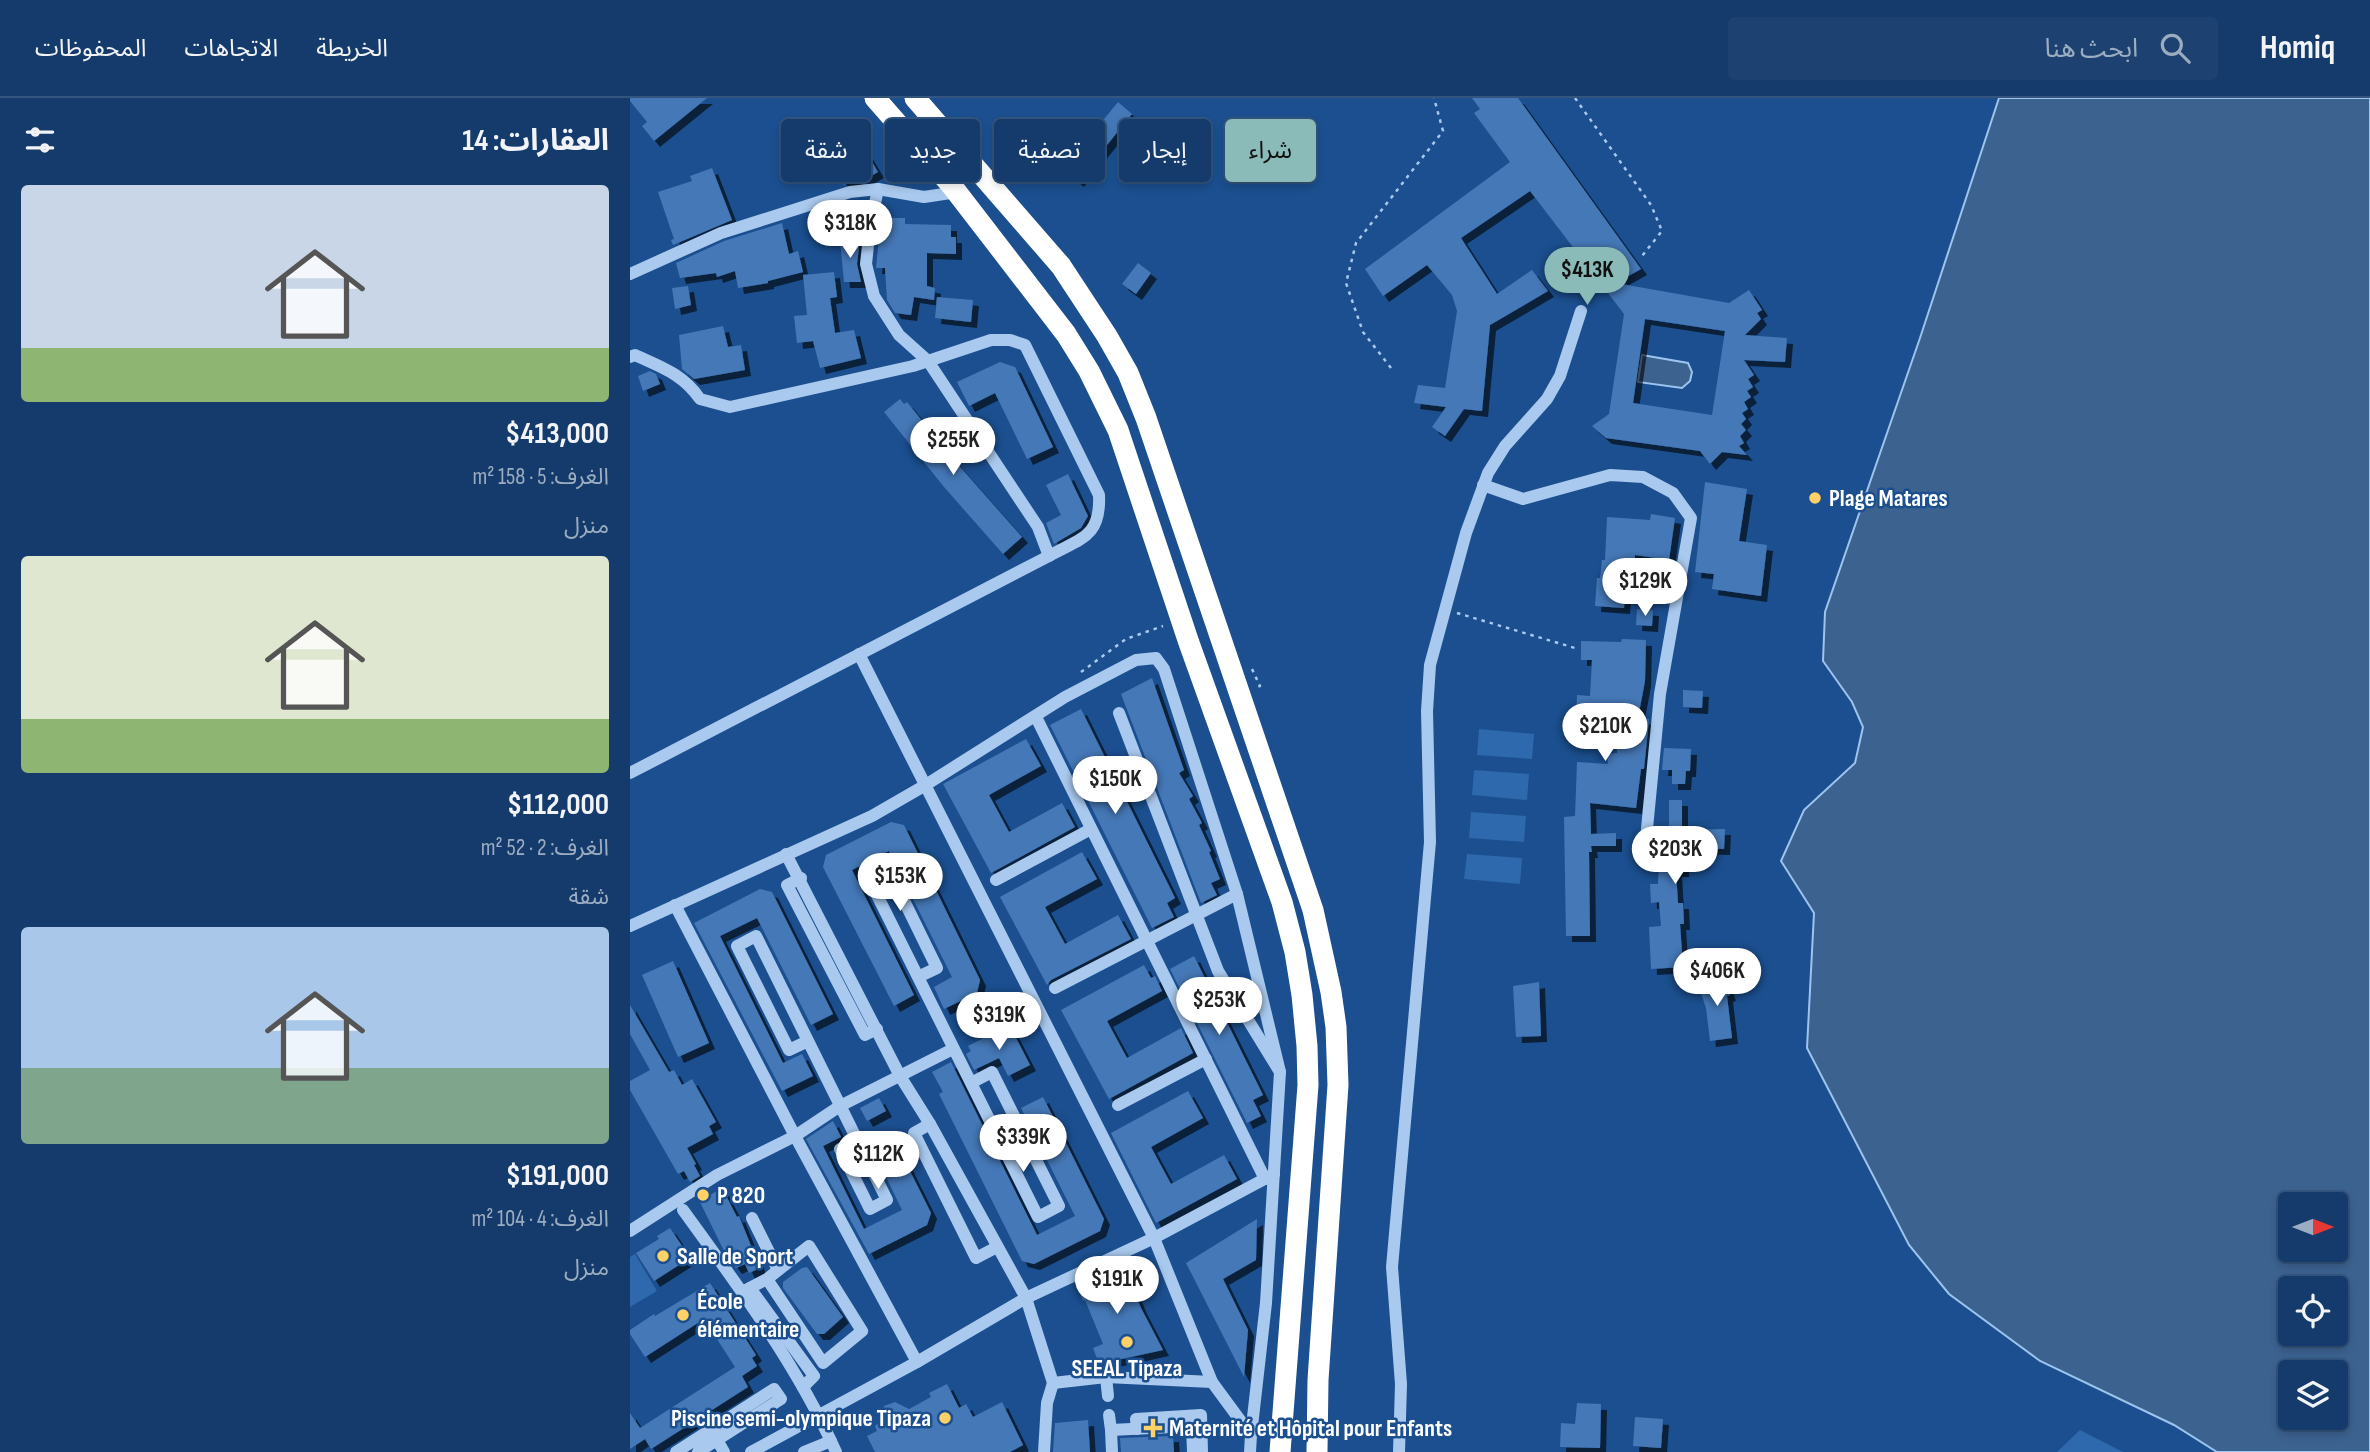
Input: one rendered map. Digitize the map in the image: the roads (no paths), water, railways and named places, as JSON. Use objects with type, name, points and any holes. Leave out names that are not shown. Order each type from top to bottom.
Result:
[{"type":"highway","points":[[875,98],[957,192],[1066,334],[1089,371],[1118,430],[1189,643],[1282,902],[1295,952],[1302,995],[1308,1085],[1280,1452]]},
{"type":"highway","points":[[915,98],[1061,266],[1087,302],[1128,373],[1146,418],[1313,909],[1332,992],[1338,1085],[1318,1380],[1317,1452]]},
{"type":"street","points":[[878,190],[866,264],[874,296],[899,335],[928,361],[1038,527],[1049,556]]},
{"type":"street","points":[[630,274],[721,233],[850,192],[878,190],[924,197],[957,192]]},
{"type":"street","points":[[1399,1452],[1401,1384],[1392,1289],[1393,1245],[1430,842],[1428,680],[1444,610],[1483,485],[1505,446],[1547,398],[1560,376],[1581,311]]},
{"type":"street","points":[[630,357],[635,355],[675,373],[690,385],[700,398],[730,407],[928,361],[991,340],[1010,340],[1025,345],[1099,495],[1100,514],[1093,531],[1049,556],[630,773]]},
{"type":"street","points":[[1483,485],[1523,499],[1610,475],[1643,477],[1673,493],[1691,518],[1660,694],[1646,839]]},
{"type":"street","points":[[859,654],[1154,1238],[1212,1382],[1251,1435]]},
{"type":"street","points":[[630,926],[872,816],[1065,697],[1136,660],[1156,658],[1164,669],[1237,894],[1280,1072],[1270,1176],[1266,1303],[1250,1452]]},
{"type":"street","points":[[1119,713],[1218,971],[1280,1072]]},
{"type":"street","points":[[1036,717],[1206,1059],[1270,1176]]},
{"type":"street","points":[[996,880],[1091,829]]},
{"type":"street","points":[[786,854],[801,878],[900,1076],[930,1124],[1026,1298],[1053,1383],[1047,1403],[1044,1452]]},
{"type":"street","points":[[918,977],[937,968],[889,870],[869,880],[1038,1217],[1059,1206],[992,1072],[971,1083]]},
{"type":"street","points":[[1055,988],[1237,894]]},
{"type":"street","points":[[675,905],[917,1362]]},
{"type":"street","points":[[808,1041],[789,1050],[737,946],[756,936],[858,1140],[887,1200],[870,1209],[840,1149],[858,1140]]},
{"type":"street","points":[[630,1231],[718,1174],[795,1136],[840,1106],[953,1049]]},
{"type":"street","points":[[1118,1105],[1206,1059]]},
{"type":"street","points":[[930,1124],[914,1133],[976,1258],[998,1247]]},
{"type":"street","points":[[751,1452],[917,1362],[1026,1298],[1154,1238],[1270,1176]]},
{"type":"street","points":[[683,1210],[746,1290],[818,1414],[834,1446],[811,1451]]},
{"type":"street","points":[[746,1290],[773,1275],[809,1246],[862,1331],[823,1363],[773,1275],[752,1218]]},
{"type":"street","points":[[1053,1383],[1106,1377],[1212,1382]]},
{"type":"street","points":[[1106,1377],[1108,1396]]},
{"type":"street","points":[[676,1452],[714,1435],[781,1399],[774,1389],[714,1435],[698,1452]]},
{"type":"street","points":[[1110,1415],[1112,1452]]},
{"type":"street","points":[[1137,1429],[1136,1419],[1200,1415],[1202,1452]]},
{"type":"street","points":[[1111,1430],[1192,1426],[1193,1452]]},
{"type":"street","points":[[714,1435],[724,1452]]},
{"type":"place","name":"Plage Matares","points":[[1815,498]]},
{"type":"place","name":"P 820","points":[[703,1195]]},
{"type":"place","name":"Salle de Sport","points":[[663,1256]]},
{"type":"place","name":"École élémentaire","points":[[683,1315]]},
{"type":"place","name":"SEEAL Tipaza","points":[[1127,1342]]},
{"type":"place","name":"Piscine semi-olympique Tipaza","points":[[945,1418]]},
{"type":"place","name":"Maternité et Hôpital pour Enfants","points":[[1153,1428]]}]
